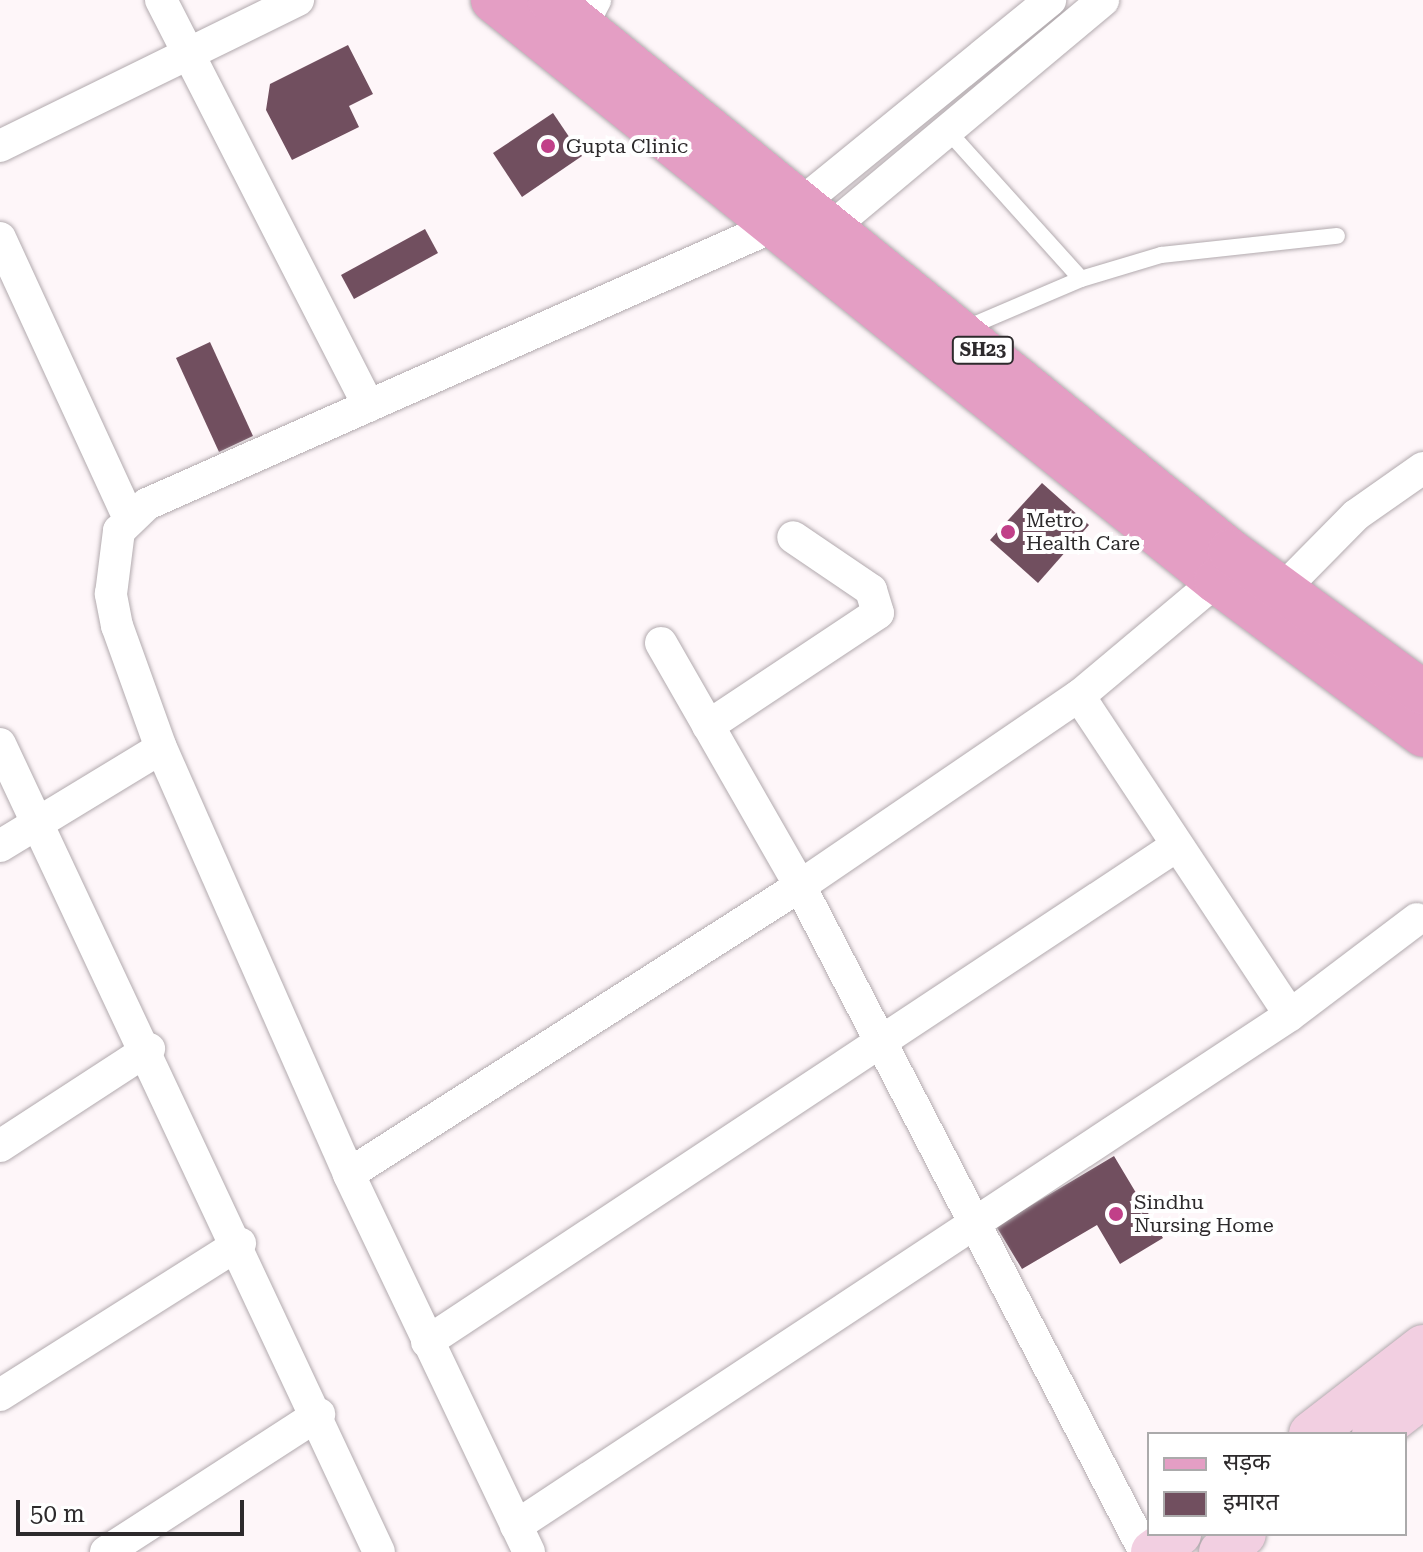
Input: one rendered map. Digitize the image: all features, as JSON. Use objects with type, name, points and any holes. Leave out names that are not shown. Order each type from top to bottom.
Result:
[{"type":"main road","points":[[493,0],[581,28]]},
{"type":"main road","name":"SH23","points":[[550,0],[801,227],[959,331],[1282,590],[1423,692]]},
{"type":"main road","points":[[801,227],[1216,581],[1423,735]]},
{"type":"main road","points":[[1314,1432],[1423,1347]]},
{"type":"main road","points":[[1377,1432],[1421,1403]]},
{"type":"main road","points":[[1153,1552],[1176,1536]]},
{"type":"main road","points":[[1221,1552],[1241,1536]]},
{"type":"street","points":[[161,0],[369,406]]},
{"type":"street","points":[[0,146],[191,56],[298,0]]},
{"type":"street","points":[[801,227],[1050,0]]},
{"type":"street","points":[[1103,0],[947,130],[801,227],[369,406],[128,516],[115,543],[111,594],[161,748],[349,1174],[523,1539],[973,1228],[1290,1015],[1417,919]]},
{"type":"street","points":[[0,238],[128,516]]},
{"type":"street","points":[[1282,590],[1356,515],[1423,468]]},
{"type":"street","points":[[708,726],[878,613],[871,590],[793,537]]},
{"type":"street","points":[[349,1174],[800,886],[1079,696],[1216,581]]},
{"type":"street","points":[[661,643],[800,886],[879,1047],[1145,1552]]},
{"type":"street","points":[[1079,696],[1175,847],[1290,1015]]},
{"type":"street","points":[[0,744],[240,1243],[379,1552]]},
{"type":"street","points":[[0,846],[161,748]]},
{"type":"street","points":[[427,1342],[879,1047],[1175,847]]},
{"type":"street","points":[[0,1146],[149,1049]]},
{"type":"street","points":[[0,1395],[240,1243]]},
{"type":"street","points":[[106,1552],[319,1414]]},
{"type":"lane","points":[[947,130],[1081,279]]},
{"type":"lane","points":[[959,331],[1081,279],[1214,246],[1337,236]]},
{"type":"building","points":[[348,45],[373,94],[349,106],[359,127],[292,160],[266,110],[270,84]]},
{"type":"building","points":[[553,113],[582,156],[522,197],[493,153]]},
{"type":"building","points":[[425,229],[438,253],[354,299],[341,275]]},
{"type":"building","points":[[210,342],[253,436],[219,452],[176,358]]},
{"type":"building","points":[[1042,483],[1089,525],[1038,583],[990,540]]},
{"type":"building","points":[[1114,1156],[1163,1238],[1120,1264],[1097,1225],[1022,1269],[996,1226]]},
{"type":"place","name":"Gupta Clinic","points":[[548,146]]},
{"type":"place","name":"Metro Health Care","points":[[1008,532]]},
{"type":"place","name":"Sindhu Nursing Home","points":[[1116,1214]]}]
